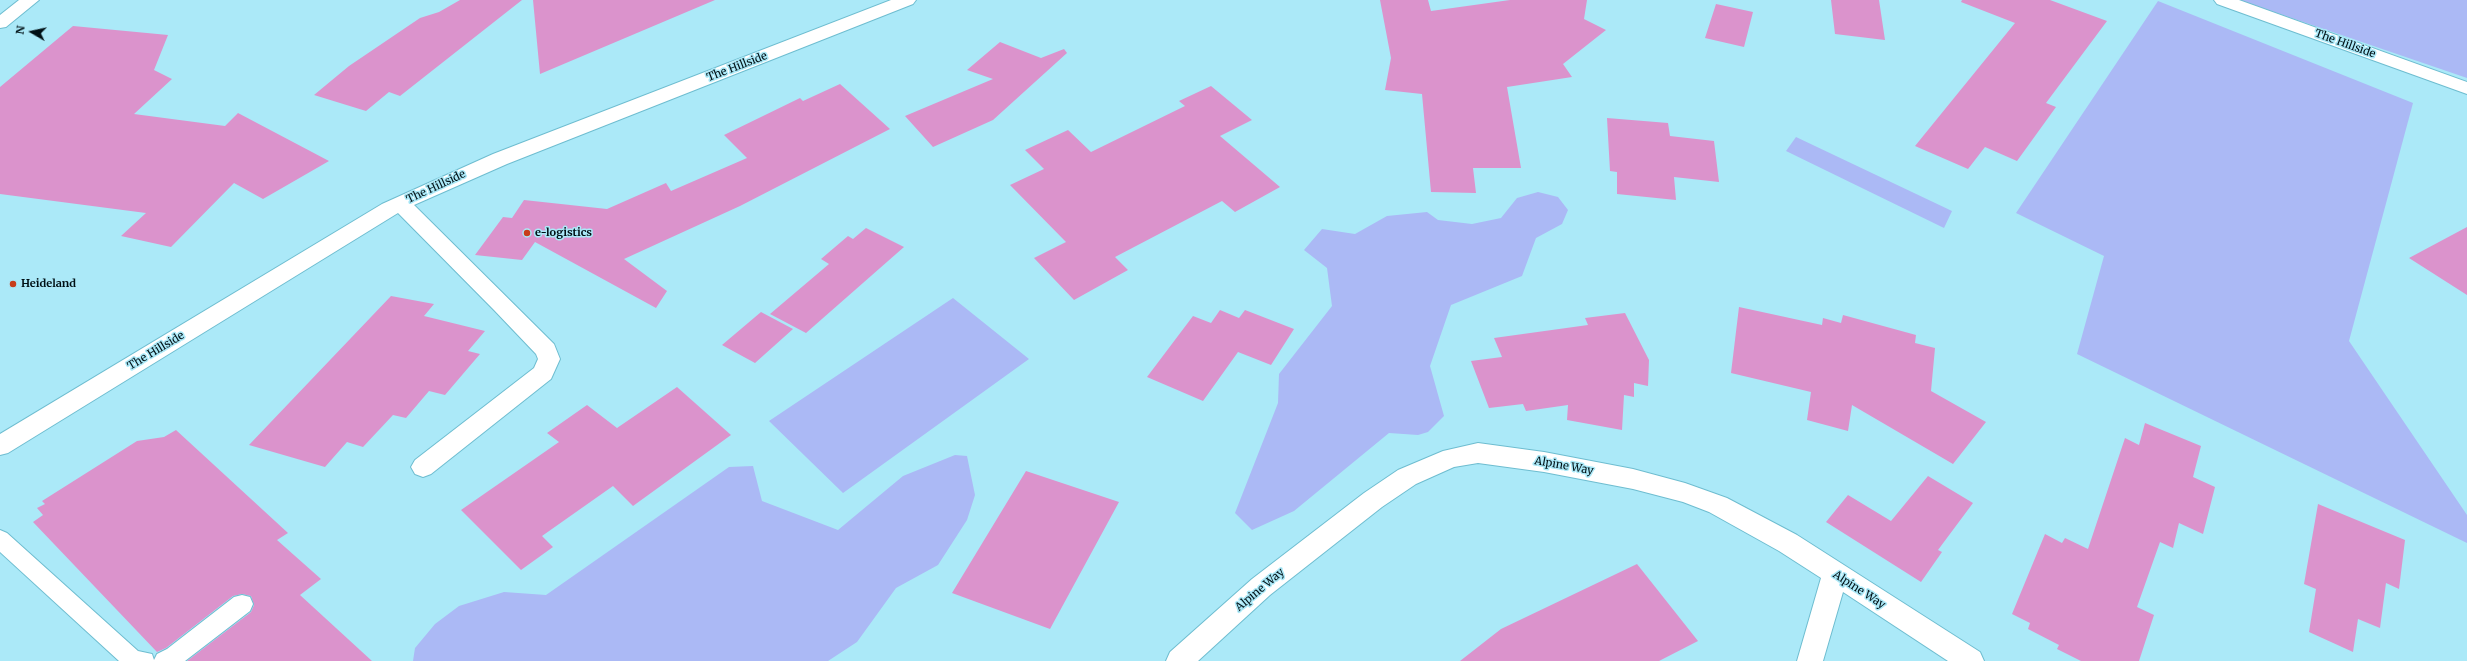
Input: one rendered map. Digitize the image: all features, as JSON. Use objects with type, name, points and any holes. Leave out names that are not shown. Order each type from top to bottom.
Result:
[{"type":"street","points":[[0,22],[30,0]]},
{"type":"street","name":"The Hillside","points":[[3,439],[401,204],[500,159],[907,0]]},
{"type":"street","name":"The Hillside","points":[[2224,0],[2467,88]]},
{"type":"street","points":[[401,204],[546,350],[549,359],[543,373],[423,467]]},
{"type":"street","name":"Alpine Way","points":[[1178,661],[1261,587],[1373,500],[1407,477],[1451,458],[1478,453],[1544,462],[1633,479],[1685,493],[1718,505],[1754,523],[1971,661]]},
{"type":"street","points":[[1810,661],[1836,574]]},
{"type":"lane","points":[[0,539],[133,660],[144,661]]},
{"type":"lane","points":[[165,661],[175,656],[242,604]]},
{"type":"shaded area","points":[[2239,0],[2467,0],[2467,78]]},
{"type":"shaded area","points":[[2158,1],[2413,103],[2349,341],[2467,515],[2467,543],[2077,354],[2104,256],[2016,213]]},
{"type":"shaded area","points":[[1796,137],[1952,211],[1944,228],[1786,151]]},
{"type":"shaded area","points":[[1538,192],[1558,197],[1568,210],[1562,224],[1536,238],[1522,276],[1451,305],[1430,366],[1444,416],[1428,432],[1418,435],[1389,433],[1294,511],[1252,530],[1235,513],[1278,403],[1279,374],[1332,306],[1327,268],[1304,250],[1322,229],[1355,234],[1387,216],[1427,212],[1438,220],[1472,224],[1501,218],[1517,198]]},
{"type":"shaded area","points":[[953,298],[1029,359],[843,493],[769,421]]},
{"type":"shaded area","points":[[955,455],[967,456],[975,495],[967,520],[938,565],[896,588],[857,642],[828,661],[413,661],[415,648],[435,624],[459,606],[504,592],[546,595],[729,467],[753,466],[762,501],[838,530],[903,476]]},
{"type":"building","points":[[460,0],[522,0],[400,96],[389,92],[366,111],[314,95],[349,66],[420,18],[439,12]]},
{"type":"building","points":[[533,0],[715,0],[540,74]]},
{"type":"building","points":[[1380,0],[1428,0],[1431,11],[1510,0],[1587,0],[1584,19],[1606,30],[1563,64],[1572,77],[1507,87],[1521,168],[1473,168],[1476,193],[1431,192],[1422,94],[1385,90],[1391,58]]},
{"type":"building","points":[[1831,0],[1879,0],[1885,40],[1835,34]]},
{"type":"building","points":[[1962,0],[2050,0],[2107,21],[2046,103],[2056,107],[2017,161],[1985,147],[1968,169],[1915,146],[2015,23],[1961,2]]},
{"type":"building","points":[[1716,4],[1753,12],[1744,47],[1705,38]]},
{"type":"building","points":[[73,26],[168,35],[154,70],[172,79],[134,114],[225,126],[238,113],[329,161],[263,199],[234,183],[171,247],[121,236],[146,213],[0,194],[0,87]]},
{"type":"building","points":[[1000,42],[1041,58],[1064,49],[1067,53],[993,120],[933,147],[905,116],[993,79],[967,70]]},
{"type":"building","points":[[840,84],[890,129],[740,206],[624,259],[667,291],[656,308],[535,242],[522,260],[475,255],[503,217],[512,218],[524,200],[607,209],[666,183],[671,191],[747,158],[724,135],[800,98],[803,101]]},
{"type":"building","points":[[1211,86],[1252,120],[1220,136],[1280,187],[1235,212],[1222,201],[1115,257],[1128,270],[1074,300],[1034,258],[1066,242],[1010,185],[1044,169],[1025,150],[1068,130],[1091,152],[1185,106],[1179,101]]},
{"type":"building","points":[[1607,118],[1668,123],[1670,136],[1714,141],[1719,182],[1674,177],[1676,200],[1617,194],[1617,172],[1610,171]]},
{"type":"building","points":[[2467,227],[2467,295],[2409,258]]},
{"type":"building","points":[[866,228],[904,247],[806,333],[770,314],[829,264],[821,259],[848,236],[853,239]]},
{"type":"building","points":[[391,296],[434,304],[424,316],[485,331],[468,351],[480,354],[445,395],[429,391],[406,418],[393,415],[363,447],[347,442],[325,467],[249,445]]},
{"type":"building","points":[[1739,307],[1822,325],[1823,318],[1841,323],[1843,315],[1916,335],[1915,343],[1935,348],[1931,391],[1986,422],[1953,464],[1852,405],[1848,431],[1807,420],[1811,392],[1731,373]]},
{"type":"building","points":[[1220,310],[1239,318],[1245,310],[1294,329],[1271,365],[1238,352],[1203,401],[1147,377],[1193,316],[1211,323]]},
{"type":"building","points":[[761,312],[793,329],[755,363],[722,345]]},
{"type":"building","points":[[1625,313],[1649,360],[1648,386],[1634,383],[1634,397],[1624,395],[1622,430],[1567,420],[1568,405],[1526,411],[1523,404],[1489,408],[1471,361],[1502,357],[1494,338],[1588,325],[1585,318]]},
{"type":"building","points":[[677,387],[731,435],[633,506],[613,486],[542,536],[553,547],[521,570],[461,510],[559,442],[547,433],[587,405],[617,428]]},
{"type":"building","points":[[2145,423],[2201,446],[2193,477],[2215,487],[2203,534],[2179,523],[2173,548],[2160,542],[2137,607],[2154,615],[2139,661],[2081,661],[2057,649],[2059,645],[2028,629],[2030,623],[2012,614],[2045,534],[2062,543],[2065,538],[2088,549],[2125,438],[2139,445]]},
{"type":"building","points":[[176,430],[288,533],[277,540],[321,579],[300,595],[372,661],[187,661],[251,612],[254,605],[251,596],[242,594],[233,596],[166,648],[157,652],[33,522],[43,515],[37,508],[45,504],[42,501],[137,441],[164,437]]},
{"type":"building","points":[[1026,471],[1119,502],[1050,629],[952,593]]},
{"type":"building","points":[[1928,476],[1973,503],[1938,550],[1942,552],[1921,582],[1826,522],[1848,495],[1891,521]]},
{"type":"building","points":[[2318,504],[2405,540],[2399,589],[2386,583],[2380,628],[2358,619],[2353,652],[2309,632],[2316,589],[2304,584]]},
{"type":"building","points":[[1637,564],[1698,641],[1659,661],[1460,661],[1501,629]]},
{"type":"place","name":"e-logistics","points":[[527,233]]},
{"type":"place","name":"Heideland","points":[[13,284]]}]
